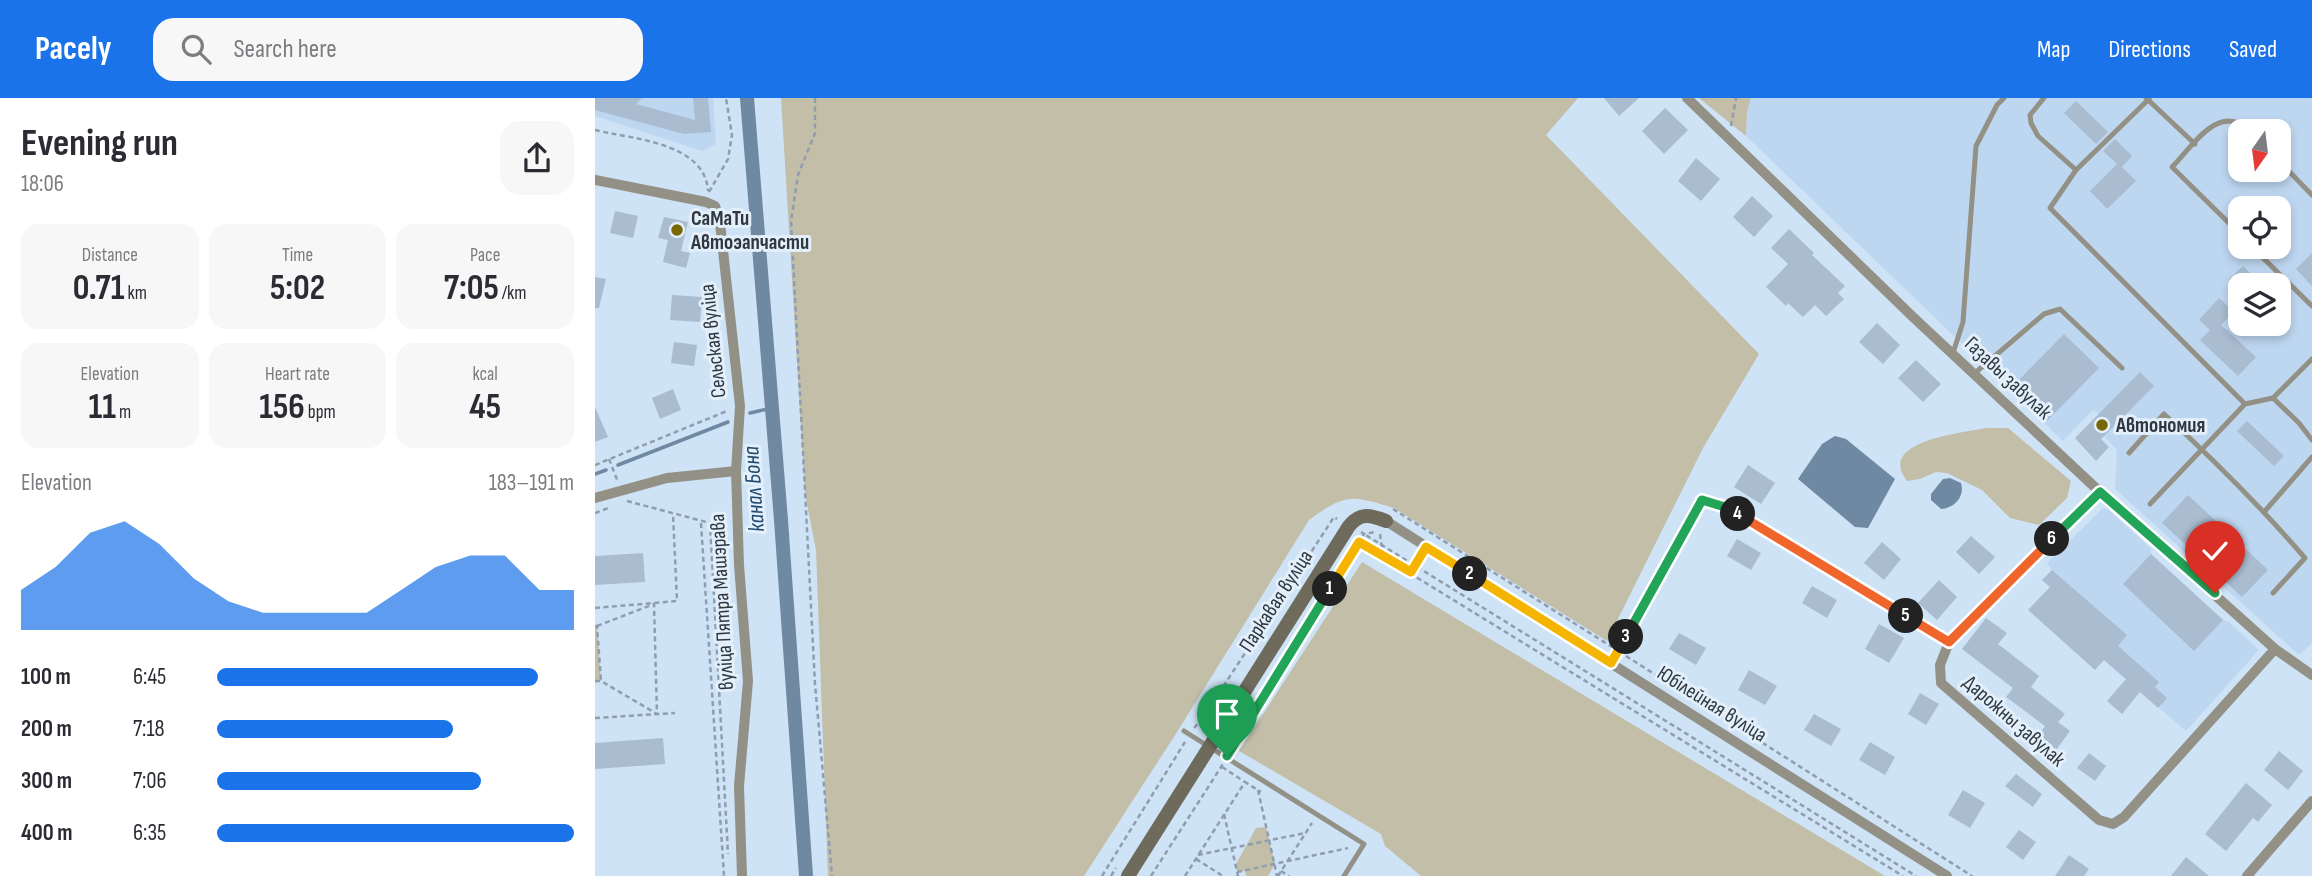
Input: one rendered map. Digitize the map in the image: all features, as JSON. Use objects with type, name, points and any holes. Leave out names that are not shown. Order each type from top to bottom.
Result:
[{"type":"street","name":"Газавы завулак","points":[[1687,98],[2100,492],[2275,649],[2312,675]]},
{"type":"street","name":"Сельская вуліца","points":[[595,180],[715,206],[720,223],[740,406],[736,471]]},
{"type":"street","points":[[595,498],[667,478],[736,471]]},
{"type":"street","name":"вуліца Пятра Машэрава","points":[[736,471],[748,681],[739,786],[741,876]]},
{"type":"street","points":[[1725,507],[1949,642],[2100,492]]},
{"type":"street","name":"Паркавая вуліца","points":[[1128,876],[1349,526],[1359,517],[1366,515],[1382,526]]},
{"type":"street","name":"Юбілейная вуліца","points":[[1382,526],[1426,547],[1947,876]]},
{"type":"street","name":"Дарожны завулак","points":[[1949,642],[1940,665],[1941,683],[2099,820],[2113,824],[2124,817],[2275,649]]},
{"type":"street","points":[[2247,876],[2312,801]]},
{"type":"lane","points":[[1953,353],[1963,322],[1976,146],[1997,105],[2004,98]]},
{"type":"lane","points":[[2044,98],[2030,115],[2033,129],[2076,170]]},
{"type":"lane","points":[[2195,144],[2147,99],[2076,170],[2050,208],[2245,404]]},
{"type":"lane","points":[[2228,121],[2213,124],[2172,167],[2228,222]]},
{"type":"lane","points":[[2291,173],[2312,195]]},
{"type":"lane","points":[[2264,259],[2312,306]]},
{"type":"lane","points":[[1975,374],[2044,314],[2060,309],[2122,368]]},
{"type":"lane","points":[[2150,504],[2245,404],[2273,398],[2312,359]]},
{"type":"lane","points":[[2273,398],[2312,440]]},
{"type":"lane","points":[[2129,453],[2164,414],[2202,449],[2265,511],[2305,558],[2273,593]]},
{"type":"lane","points":[[2265,511],[2312,457]]},
{"type":"lane","points":[[1611,663],[1702,500],[1725,507]]},
{"type":"lane","points":[[1187,732],[1364,844],[1344,876]]},
{"type":"path","points":[[595,130],[661,145],[695,161],[708,180],[709,194],[727,159],[731,135],[726,98]]},
{"type":"path","points":[[815,98],[815,133],[798,175],[791,221],[814,684],[832,876]]},
{"type":"path","points":[[1729,139],[1736,98]]},
{"type":"path","points":[[595,465],[740,406]]},
{"type":"path","points":[[609,459],[614,472]]},
{"type":"path","points":[[625,501],[710,523],[729,876]]},
{"type":"path","points":[[595,513],[615,505]]},
{"type":"path","points":[[1394,508],[1972,876]]},
{"type":"path","points":[[595,607],[677,601],[674,514]]},
{"type":"path","points":[[1102,876],[1187,732],[1202,719],[1334,517],[1341,521]]},
{"type":"path","points":[[701,521],[724,876]]},
{"type":"path","points":[[1382,526],[1383,556]]},
{"type":"path","points":[[1151,876],[1364,534],[1916,876]]},
{"type":"path","points":[[1359,542],[1903,876]]},
{"type":"path","points":[[1411,572],[1426,547]]},
{"type":"path","points":[[601,681],[596,627],[654,604]]},
{"type":"path","points":[[654,604],[657,714]]},
{"type":"path","points":[[595,681],[601,681],[657,714]]},
{"type":"path","points":[[595,718],[675,713]]},
{"type":"path","points":[[1221,767],[1269,796]]},
{"type":"path","points":[[1185,876],[1245,782]]},
{"type":"path","points":[[1258,790],[1278,876]]},
{"type":"path","points":[[1224,814],[1238,874],[1347,846],[1349,854]]},
{"type":"path","points":[[1278,876],[1312,823]]},
{"type":"path","points":[[1197,857],[1305,833]]},
{"type":"path","points":[[1197,857],[1223,876]]},
{"type":"path","points":[[1281,871],[1289,876]]},
{"type":"shaded area","points":[[595,98],[713,98],[716,144],[702,151],[595,116]]},
{"type":"shaded area","points":[[781,98],[1578,98],[1546,135],[1759,354],[1703,448],[1607,641],[1394,508],[1358,499],[1341,501],[1309,520],[1084,876],[828,876],[816,550],[805,494]]},
{"type":"shaded area","points":[[1699,98],[1751,98],[1747,112],[1746,136]]},
{"type":"shaded area","points":[[1751,98],[2312,98],[2312,643],[2299,655],[2115,489],[2117,450],[2104,436],[2099,414],[2093,410],[2063,441],[1746,136],[1747,112]]},
{"type":"shaded area","points":[[1986,428],[2008,428],[2071,481],[2067,498],[2039,525],[2010,518],[1982,490],[1947,473],[1936,472],[1907,481],[1901,467],[1903,457],[1912,448],[1942,436]]},
{"type":"shaded area","points":[[1835,436],[1846,439],[1895,479],[1868,528],[1855,527],[1798,479],[1822,444]]},
{"type":"shaded area","points":[[1950,478],[1961,483],[1962,492],[1955,504],[1941,509],[1931,500],[1931,494],[1943,479]]},
{"type":"shaded area","points":[[2103,508],[2108,509],[2151,549],[2151,554],[2259,650],[2186,731],[2109,665],[2105,659],[2117,646],[2042,580],[2052,570],[2047,563]]},
{"type":"shaded area","points":[[1362,562],[1885,876],[1421,876],[1385,846],[1381,834],[1239,751]]},
{"type":"shaded area","points":[[597,626],[601,681],[595,681]]},
{"type":"shaded area","points":[[1266,827],[1275,864],[1268,876],[1246,876],[1245,871],[1237,872],[1236,864],[1256,828]]},
{"type":"building","points":[[595,98],[642,98],[636,104],[695,120],[693,98],[708,98],[711,132],[684,134],[595,110]]},
{"type":"building","points":[[1604,98],[1639,98],[1619,116]]},
{"type":"building","points":[[2076,101],[2108,132],[2096,144],[2064,113]]},
{"type":"building","points":[[1665,108],[1688,130],[1664,154],[1642,131]]},
{"type":"building","points":[[2115,139],[2132,156],[2122,167],[2136,181],[2107,209],[2090,191],[2117,164],[2103,151]]},
{"type":"building","points":[[1696,158],[1720,179],[1701,201],[1678,181]]},
{"type":"building","points":[[1752,196],[1773,216],[1754,237],[1733,217]]},
{"type":"building","points":[[615,211],[638,216],[633,238],[610,233]]},
{"type":"building","points":[[664,217],[688,222],[681,251],[690,253],[686,268],[663,262],[668,240],[658,238]]},
{"type":"building","points":[[1789,229],[1845,286],[1838,293],[1844,299],[1826,316],[1815,305],[1803,317],[1788,303],[1786,306],[1766,287],[1788,264],[1771,248]]},
{"type":"building","points":[[2312,253],[2312,286],[2296,269]]},
{"type":"building","points":[[2243,266],[2250,273],[2235,273]]},
{"type":"building","points":[[595,277],[606,279],[599,308],[595,308]]},
{"type":"building","points":[[672,295],[702,297],[700,322],[670,320]]},
{"type":"building","points":[[2219,298],[2228,306],[2228,318],[2221,325],[2228,331],[2228,336],[2233,336],[2256,357],[2238,376],[2200,340],[2210,330],[2199,320]]},
{"type":"building","points":[[1877,323],[1900,345],[1883,364],[1859,342]]},
{"type":"building","points":[[2064,334],[2099,368],[2046,422],[2011,388]]},
{"type":"building","points":[[674,342],[697,345],[694,366],[671,363]]},
{"type":"building","points":[[1916,360],[1941,384],[1923,402],[1898,378]]},
{"type":"building","name":"Автономия","points":[[2140,372],[2154,386],[2101,439],[2109,447],[2096,461],[2075,438]]},
{"type":"building","points":[[673,389],[681,410],[660,419],[652,398]]},
{"type":"building","points":[[595,407],[608,437],[595,442]]},
{"type":"building","points":[[2247,421],[2284,456],[2274,466],[2237,431]]},
{"type":"building","points":[[1748,465],[1775,483],[1761,504],[1734,487]]},
{"type":"building","points":[[2188,495],[2268,570],[2242,597],[2162,523]]},
{"type":"building","points":[[1971,536],[1995,557],[1979,574],[1956,552]]},
{"type":"building","points":[[1737,539],[1761,553],[1751,570],[1727,556]]},
{"type":"building","points":[[1882,542],[1901,559],[1884,580],[1864,563]]},
{"type":"building","points":[[643,553],[645,582],[595,585],[595,556]]},
{"type":"building","points":[[2151,554],[2223,620],[2194,651],[2123,584]]},
{"type":"building","points":[[2052,570],[2127,635],[2118,646],[2159,682],[2155,687],[2167,698],[2158,708],[2140,692],[2122,714],[2107,701],[2126,679],[2104,660],[2095,670],[2028,610],[2050,587],[2042,580]]},
{"type":"building","points":[[1939,580],[1957,597],[1937,620],[1918,603]]},
{"type":"building","points":[[1812,586],[1837,600],[1827,618],[1802,603]]},
{"type":"building","points":[[1986,618],[2007,633],[1998,644],[2039,676],[2031,687],[2065,714],[2058,722],[2070,731],[2056,750],[2038,736],[2045,726],[2006,697],[2013,688],[1962,649]]},
{"type":"building","points":[[1879,624],[1904,638],[1889,663],[1865,649]]},
{"type":"building","points":[[1679,633],[1706,648],[1696,665],[1669,649]]},
{"type":"building","points":[[1749,670],[1777,686],[1765,705],[1738,690]]},
{"type":"building","points":[[1920,693],[1939,704],[1926,725],[1908,714]]},
{"type":"building","points":[[1814,714],[1841,729],[1831,746],[1804,730]]},
{"type":"building","points":[[663,738],[665,764],[595,769],[595,743]]},
{"type":"building","points":[[1870,742],[1895,757],[1885,775],[1859,760]]},
{"type":"building","points":[[2279,751],[2303,771],[2288,790],[2264,770]]},
{"type":"building","points":[[2089,753],[2106,766],[2095,781],[2077,768]]},
{"type":"building","points":[[2016,774],[2042,794],[2033,807],[2005,786]]},
{"type":"building","points":[[2246,783],[2272,805],[2258,822],[2253,818],[2226,851],[2205,834]]},
{"type":"building","points":[[1963,790],[1985,803],[1970,828],[1948,815]]},
{"type":"building","points":[[2019,830],[2036,842],[2023,860],[2006,847]]},
{"type":"building","points":[[2069,855],[2089,869],[2084,876],[2055,876]]},
{"type":"building","points":[[2186,857],[2209,876],[2171,876]]},
{"type":"waterway","name":"канал Бона","points":[[747,98],[806,876]]},
{"type":"waterway","points":[[750,413],[772,408]]},
{"type":"waterway","points":[[618,465],[728,422]]},
{"type":"waterway","points":[[595,474],[606,470]]},
{"type":"place","name":"СаМаТи Автоэапчасти","points":[[677,230]]},
{"type":"place","name":"Автономия","points":[[2102,425]]},
{"type":"route","points":[[1227,756],[1359,542],[1411,572],[1426,547],[1611,663],[1702,500],[1725,507],[1949,642],[2100,492],[2215,593]]}]
